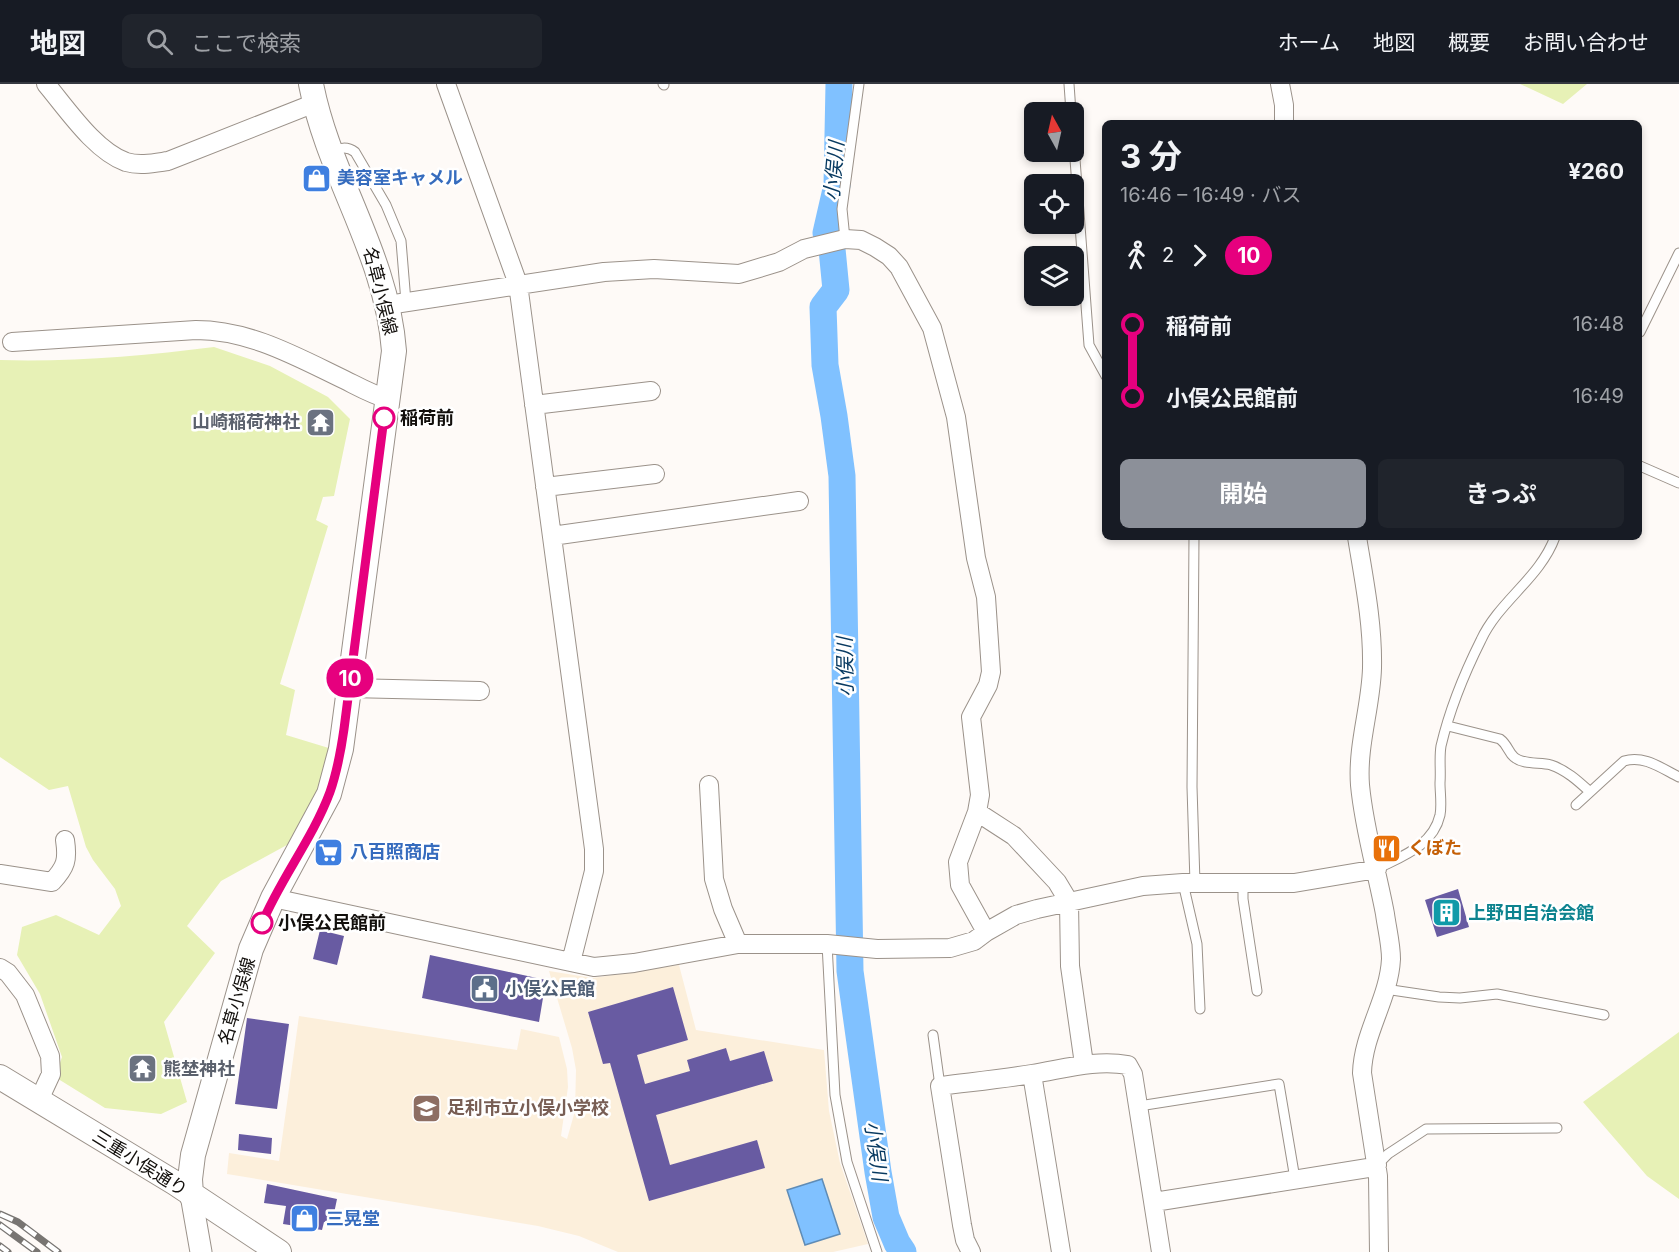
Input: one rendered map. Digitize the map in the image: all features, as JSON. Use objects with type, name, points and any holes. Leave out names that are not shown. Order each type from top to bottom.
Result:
[{"type":"main road","name":"名草小俣線","points":[[191,1195],[190,1179],[194,1155],[251,949],[273,898],[329,794],[341,749],[394,351],[397,303],[331,151],[313,93]]},
{"type":"main road","name":"三重小俣通り","points":[[0,1077],[175,1184],[279,1252]]},
{"type":"street","points":[[46,84],[100,147],[127,162],[145,165],[168,161],[313,93]]},
{"type":"street","points":[[446,84],[518,284],[594,849],[594,871],[571,962]]},
{"type":"street","points":[[1280,84],[1284,120]]},
{"type":"street","points":[[397,303],[604,272],[635,270],[739,274],[778,262],[804,249],[843,239],[861,240],[889,256],[899,267],[932,328],[956,417],[976,558],[986,597],[991,672],[988,685],[971,717],[980,785],[977,812],[967,840],[961,849],[958,862],[960,885],[986,932]]},
{"type":"street","points":[[12,342],[217,330],[272,345],[388,399]]},
{"type":"street","points":[[534,405],[651,391]]},
{"type":"street","points":[[545,487],[655,474]]},
{"type":"street","points":[[552,536],[799,501]]},
{"type":"street","points":[[1357,540],[1368,611],[1372,669],[1359,761],[1360,782],[1369,842],[1377,869],[1390,946],[1389,973],[1366,1040],[1362,1073],[1377,1165],[1379,1252]]},
{"type":"street","points":[[349,688],[480,691]]},
{"type":"street","points":[[709,785],[714,879],[723,909],[738,944]]},
{"type":"street","points":[[977,812],[1014,836],[1057,882],[1069,902],[1070,966],[1084,1064]]},
{"type":"street","points":[[0,874],[52,882],[63,870],[65,840]]},
{"type":"street","points":[[273,898],[594,967],[634,963],[738,944],[831,944],[877,949],[951,948],[974,941],[1016,915],[1143,886],[1189,883],[1294,883],[1377,869]]},
{"type":"street","points":[[0,968],[8,973],[25,995],[50,1056],[51,1074],[39,1100]]},
{"type":"street","points":[[971,1252],[965,1240],[962,1225],[940,1086],[1032,1074],[1084,1064],[1128,1065],[1133,1074],[1161,1252]]},
{"type":"street","points":[[1032,1074],[1061,1252]]},
{"type":"street","points":[[1154,1202],[1377,1165]]},
{"type":"street","points":[[191,1195],[201,1252]]},
{"type":"lane","points":[[843,239],[842,208],[859,84]]},
{"type":"lane","points":[[1069,84],[1070,102]]},
{"type":"lane","points":[[1075,162],[1089,345],[1102,369]]},
{"type":"lane","points":[[1642,321],[1679,253]]},
{"type":"lane","points":[[1642,467],[1679,483]]},
{"type":"lane","points":[[1194,540],[1189,883],[1197,944],[1200,1009]]},
{"type":"lane","points":[[1377,869],[1420,847],[1437,825],[1440,813],[1441,749],[1462,683],[1484,634],[1503,607],[1538,569],[1554,540]]},
{"type":"lane","points":[[1448,726],[1500,739],[1507,744],[1514,757],[1521,761],[1550,765],[1562,770],[1589,791]]},
{"type":"lane","points":[[1576,805],[1624,761],[1634,758],[1644,759],[1679,777]]},
{"type":"lane","points":[[1243,884],[1243,899],[1257,991]]},
{"type":"lane","points":[[831,944],[831,1042],[835,1095],[847,1162],[877,1252]]},
{"type":"lane","points":[[1385,989],[1439,997],[1497,994],[1604,1015]]},
{"type":"lane","points":[[933,1035],[940,1086]]},
{"type":"lane","points":[[1138,1106],[1279,1084],[1295,1179]]},
{"type":"lane","points":[[1377,1165],[1388,1154],[1426,1129],[1557,1128]]},
{"type":"shaded area","name":"足利市立小俣小学校","points":[[679,965],[696,1030],[824,1050],[829,1111],[840,1163],[868,1244],[833,1252],[618,1252],[579,1236],[538,1226],[227,1174],[229,1153],[279,1161],[299,1016],[517,1050],[521,1029],[559,1037],[567,1069],[568,1087],[561,1136],[567,1139],[575,1111],[576,1070],[572,1048],[549,971],[593,978]]},
{"type":"green space","points":[[1520,84],[1587,84],[1563,104]]},
{"type":"green space","points":[[214,347],[270,366],[328,397],[350,419],[334,496],[323,497],[316,520],[328,526],[280,684],[295,690],[286,735],[332,749],[315,798],[296,840],[221,881],[187,926],[215,953],[164,1022],[187,1102],[161,1114],[105,1108],[55,1077],[62,1057],[40,994],[17,955],[22,927],[56,915],[99,935],[121,906],[115,889],[86,847],[68,786],[49,790],[0,757],[0,360],[107,358]]},
{"type":"green space","points":[[1679,1032],[1679,1199],[1647,1176],[1583,1102]]},
{"type":"water","points":[[822,1179],[840,1234],[805,1245],[787,1190]]},
{"type":"building","name":"上野田自治会館","points":[[1458,889],[1469,927],[1437,937],[1425,900]]},
{"type":"building","points":[[320,930],[344,936],[337,965],[313,959]]},
{"type":"building","name":"小俣公民館","points":[[430,955],[546,980],[539,1022],[422,998]]},
{"type":"building","points":[[673,987],[688,1040],[637,1055],[645,1084],[690,1071],[687,1060],[726,1048],[730,1061],[764,1051],[773,1081],[656,1115],[670,1165],[757,1140],[765,1168],[649,1201],[610,1063],[603,1064],[588,1012]]},
{"type":"building","points":[[247,1018],[289,1024],[277,1109],[235,1104]]},
{"type":"building","points":[[239,1134],[272,1138],[271,1154],[238,1150]]},
{"type":"building","points":[[267,1184],[337,1199],[332,1223],[324,1222],[322,1230],[283,1224],[286,1206],[264,1203]]},
{"type":"waterway","name":"小俣川","points":[[839,84],[837,185],[826,233],[832,249],[836,290],[823,307],[825,365],[842,476],[850,971],[886,1217],[903,1252]]},
{"type":"railway","points":[[0,1214],[18,1222],[58,1252]]},
{"type":"railway","points":[[0,1225],[37,1252]]},
{"type":"railway","points":[[0,1246],[8,1252]]},
{"type":"bus line","name":"10","points":[[262,923],[273,898],[323,807],[334,779],[344,729],[384,418]]},
{"type":"place","name":"美容室キャメル","points":[[316,178]]},
{"type":"place","name":"稲荷前","points":[[384,418]]},
{"type":"place","name":"山崎稲荷神社","points":[[321,422]]},
{"type":"place","name":"くぼた","points":[[1387,848]]},
{"type":"place","name":"八百照商店","points":[[329,852]]},
{"type":"place","name":"上野田自治会館","points":[[1447,913]]},
{"type":"place","name":"小俣公民館前","points":[[262,923]]},
{"type":"place","name":"小俣公民館","points":[[484,989]]},
{"type":"place","name":"熊埜神社","points":[[142,1069]]},
{"type":"place","name":"足利市立小俣小学校","points":[[426,1108]]},
{"type":"place","name":"三晃堂","points":[[305,1219]]}]
